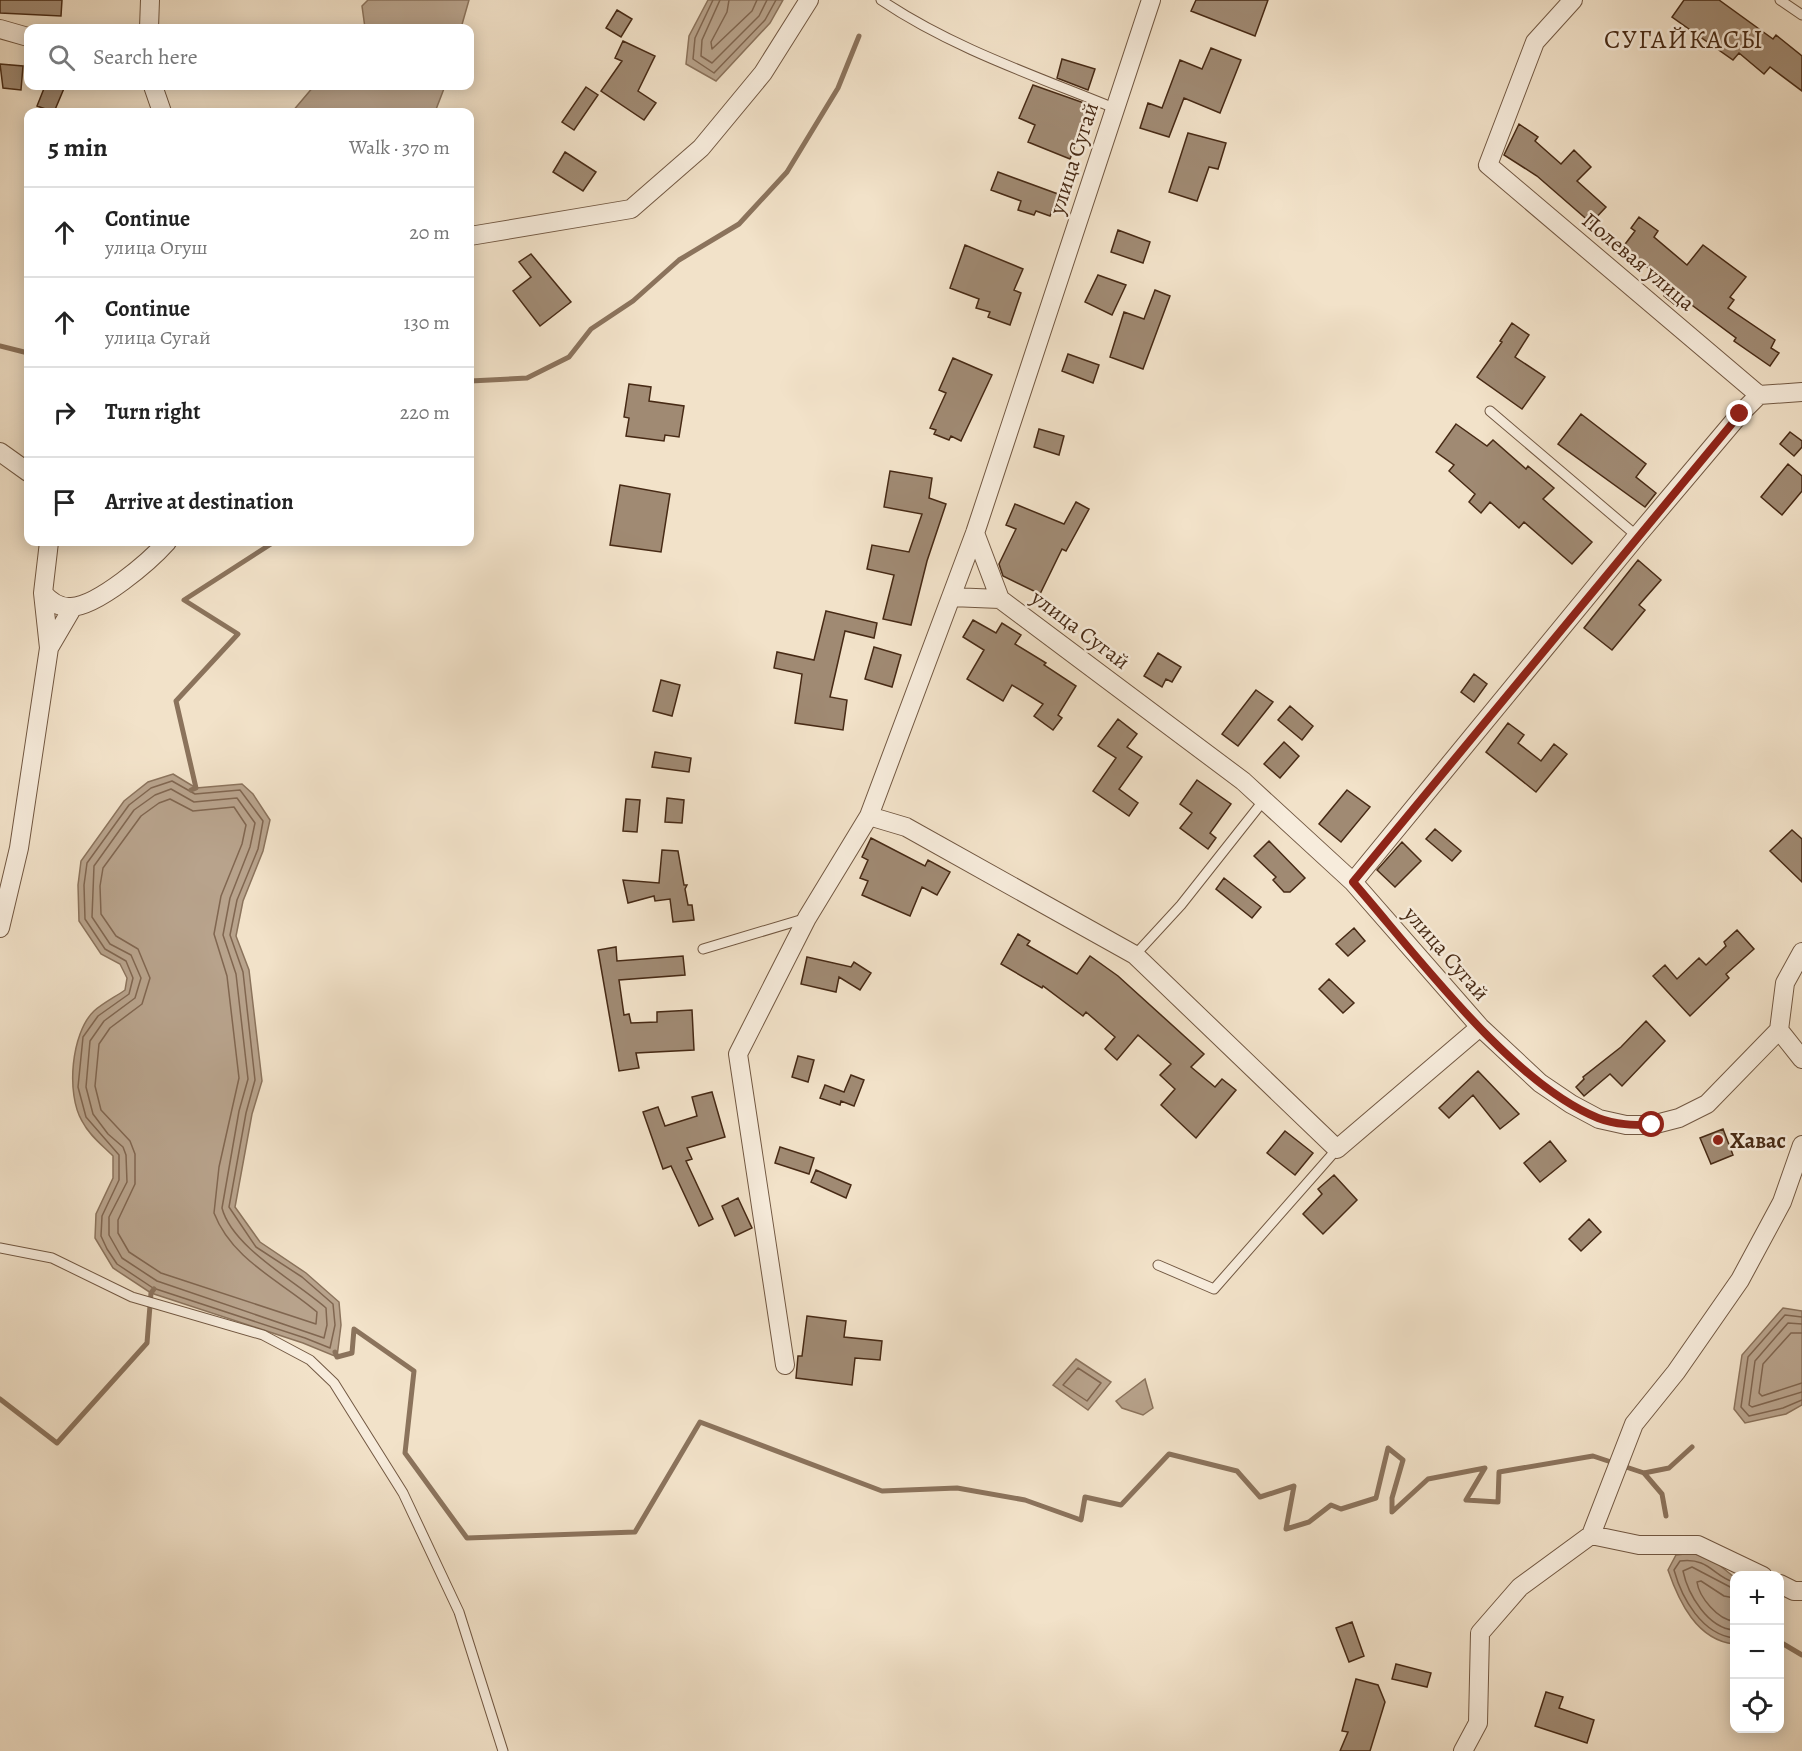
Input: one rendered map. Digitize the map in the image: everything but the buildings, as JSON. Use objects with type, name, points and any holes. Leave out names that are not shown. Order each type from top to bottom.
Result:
[{"type":"street","points":[[149,24],[150,0]]},
{"type":"street","points":[[474,235],[631,209],[701,148],[764,73],[808,0]]},
{"type":"street","name":"улица Сугай","points":[[1150,0],[975,533],[1000,598],[1243,781],[1353,882],[1480,1027],[1540,1083],[1571,1104],[1599,1119],[1626,1125],[1652,1125],[1679,1118],[1707,1104],[1779,1030]]},
{"type":"street","name":"Полевая улица","points":[[1573,0],[1535,42],[1488,165],[1759,395]]},
{"type":"street","points":[[0,30],[24,36]]},
{"type":"street","points":[[154,90],[161,108]]},
{"type":"street","points":[[1353,882],[1740,414],[1759,395],[1802,392]]},
{"type":"street","points":[[0,452],[24,469]]},
{"type":"street","points":[[784,1365],[738,1054],[807,918],[869,816],[975,533]]},
{"type":"street","points":[[0,928],[20,848],[49,648],[43,593],[49,546]]},
{"type":"street","points":[[49,648],[73,608],[107,592],[133,574],[163,546]]},
{"type":"street","points":[[43,593],[60,606],[73,608]]},
{"type":"street","points":[[951,597],[1000,598]]},
{"type":"street","points":[[869,816],[906,827],[1135,956],[1337,1149],[1480,1027]]},
{"type":"street","points":[[1802,952],[1785,983],[1779,1030],[1802,1059]]},
{"type":"street","points":[[1463,1751],[1478,1724],[1480,1633],[1520,1587],[1591,1535],[1634,1424],[1676,1372],[1740,1280],[1782,1202],[1802,1145]]},
{"type":"street","points":[[1591,1535],[1639,1545],[1698,1545],[1754,1571]]},
{"type":"street","points":[[1784,1586],[1794,1591],[1802,1591]]},
{"type":"lane","points":[[881,0],[908,18],[974,50],[1114,108]]},
{"type":"lane","points":[[1780,0],[1802,15]]},
{"type":"lane","points":[[1490,411],[1637,536]]},
{"type":"lane","points":[[1135,956],[1181,906],[1264,800]]},
{"type":"lane","points":[[703,949],[807,918]]},
{"type":"lane","points":[[1158,1265],[1214,1289],[1337,1149]]},
{"type":"lane","points":[[0,1248],[52,1258],[132,1297],[263,1335],[310,1360],[334,1383],[403,1493],[459,1612],[503,1751]]},
{"type":"water","points":[[368,0],[469,0],[462,24],[364,24],[362,6]]},
{"type":"water","points":[[708,0],[783,0],[770,23],[716,81],[686,64],[689,36]]},
{"type":"water","points":[[311,90],[443,90],[437,108],[295,108]]},
{"type":"water","points":[[173,774],[196,788],[242,784],[253,794],[270,820],[263,851],[243,901],[236,936],[249,970],[262,1081],[252,1114],[235,1207],[260,1242],[306,1273],[339,1302],[341,1325],[337,1357],[303,1343],[151,1293],[113,1268],[95,1238],[96,1214],[113,1178],[113,1156],[88,1131],[82,1121],[74,1096],[73,1064],[80,1034],[86,1021],[94,1011],[125,990],[127,978],[120,964],[101,954],[79,921],[78,885],[81,861],[124,801],[148,782]]},
{"type":"water","points":[[1783,1308],[1802,1311],[1802,1405],[1786,1414],[1745,1423],[1734,1409],[1742,1355]]},
{"type":"water","points":[[1076,1359],[1111,1382],[1088,1410],[1053,1385]]},
{"type":"water","points":[[1145,1379],[1153,1408],[1143,1415],[1122,1408],[1116,1401]]},
{"type":"water","points":[[1694,1553],[1718,1564],[1730,1574],[1730,1643],[1710,1635],[1691,1618],[1668,1570],[1676,1555]]},
{"type":"waterway","points":[[474,381],[527,378],[569,357],[591,329],[633,301],[679,260],[739,224],[787,172],[838,88],[859,36]]},
{"type":"waterway","points":[[0,346],[24,352]]},
{"type":"waterway","points":[[191,790],[196,788],[176,701],[238,634],[184,600],[268,546]]},
{"type":"waterway","points":[[0,1399],[57,1443],[147,1343],[151,1293],[154,1289]]},
{"type":"waterway","points":[[335,1352],[337,1357],[352,1353],[354,1329],[414,1371],[405,1453],[467,1538],[635,1532],[700,1422],[882,1491],[957,1488],[1025,1500],[1081,1520],[1085,1497],[1121,1505],[1169,1454],[1237,1471],[1260,1497],[1294,1486],[1286,1529],[1309,1522],[1331,1505],[1341,1509],[1376,1498],[1388,1448],[1403,1460],[1392,1498],[1392,1512],[1428,1479],[1485,1468],[1466,1500],[1498,1502],[1499,1472],[1593,1456],[1644,1473],[1669,1468],[1692,1447]]},
{"type":"waterway","points":[[1644,1473],[1662,1494],[1666,1516]]},
{"type":"waterway","points":[[1784,1644],[1802,1655]]},
{"type":"place","name":"Хавас","points":[[1718,1140]]},
{"type":"district","name":"СУГАЙКАСЫ","points":[[1684,39]]},
{"type":"route","points":[[1652,1125],[1626,1125],[1599,1119],[1540,1083],[1480,1027],[1353,882],[1740,414]]}]
